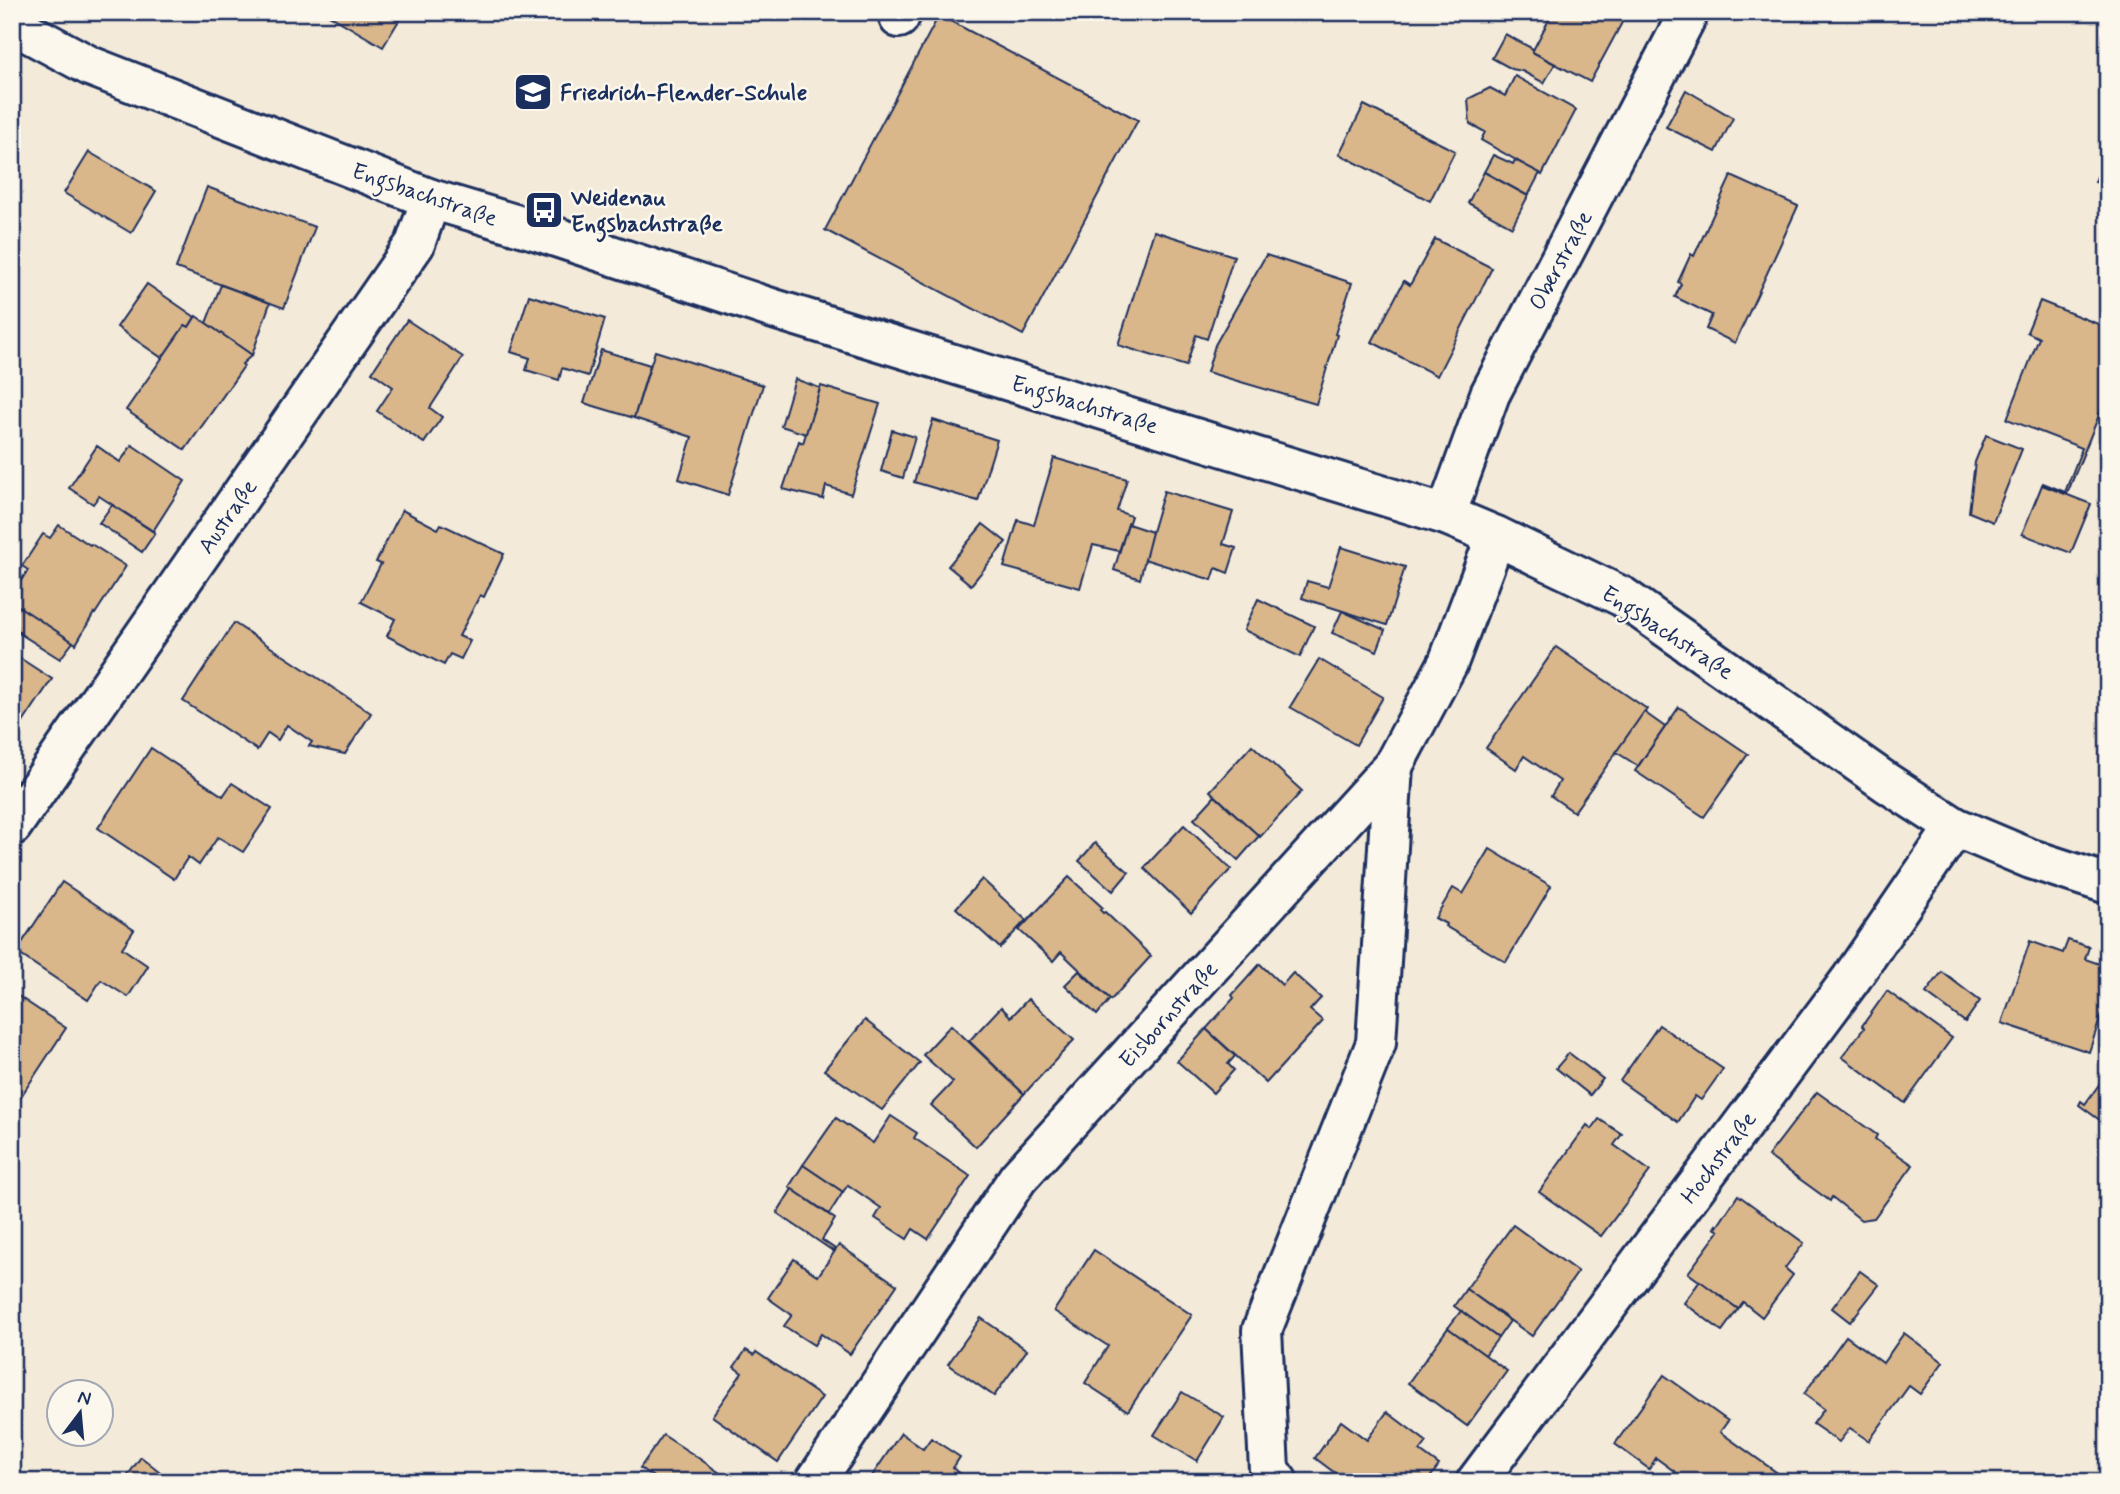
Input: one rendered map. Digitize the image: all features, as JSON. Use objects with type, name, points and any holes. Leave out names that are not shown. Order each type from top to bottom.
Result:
[{"type":"street","name":"Oberstraße","points":[[1446,515],[1490,394],[1689,12]]},
{"type":"street","name":"Engsbachstraße","points":[[12,24],[90,66],[431,200],[538,231],[774,309],[1446,515],[1623,597],[1887,783],[1955,827],[2031,859],[2108,884]]},
{"type":"street","name":"Austraße","points":[[16,810],[415,244],[431,200]]},
{"type":"street","name":"Eisbornstraße","points":[[815,1482],[1018,1178],[1393,766],[1448,663],[1496,536]]},
{"type":"street","points":[[1278,1482],[1269,1470],[1262,1330],[1376,1043],[1393,766]]},
{"type":"street","name":"Hochstraße","points":[[1476,1482],[1851,979],[1955,827]]},
{"type":"building","points":[[324,12],[404,12],[383,47]]},
{"type":"building","points":[[1553,12],[1616,12],[1625,17],[1590,82],[1532,52]]},
{"type":"building","points":[[939,15],[1138,120],[1023,335],[825,230]]},
{"type":"building","points":[[1505,34],[1555,64],[1544,83],[1492,58]]},
{"type":"building","points":[[1515,76],[1576,110],[1542,175],[1481,140],[1485,132],[1470,124],[1468,99],[1490,88],[1505,96]]},
{"type":"building","points":[[1686,90],[1733,118],[1716,152],[1666,127]]},
{"type":"building","points":[[1364,105],[1455,151],[1430,201],[1339,154]]},
{"type":"building","points":[[2108,149],[2108,187],[2095,182]]},
{"type":"building","points":[[89,152],[156,191],[131,233],[64,193]]},
{"type":"building","points":[[1493,155],[1513,164],[1515,160],[1540,173],[1528,196],[1484,172]]},
{"type":"building","points":[[1484,172],[1528,196],[1512,227],[1468,203]]},
{"type":"building","points":[[1731,176],[1798,206],[1735,343],[1706,329],[1712,315],[1675,297],[1681,284],[1678,282],[1691,254],[1694,256]]},
{"type":"building","points":[[207,187],[315,227],[284,308],[176,268]]},
{"type":"building","points":[[1154,231],[1234,256],[1207,339],[1196,335],[1186,366],[1118,345]]},
{"type":"building","points":[[1435,239],[1492,268],[1437,376],[1372,342],[1404,281],[1410,285]]},
{"type":"building","points":[[1266,255],[1352,283],[1316,404],[1207,372],[1215,345]]},
{"type":"building","points":[[147,284],[195,317],[189,327],[185,325],[162,358],[117,327]]},
{"type":"building","points":[[221,285],[270,303],[252,355],[206,323]]},
{"type":"building","points":[[529,295],[605,319],[588,376],[562,368],[559,380],[526,370],[530,358],[511,352]]},
{"type":"building","points":[[2040,301],[2108,328],[2108,393],[2067,494],[2042,485],[2043,483],[2065,492],[2082,448],[2007,419],[2039,338],[2027,332]]},
{"type":"building","points":[[196,316],[252,355],[242,364],[244,366],[185,450],[126,410],[185,325],[189,327]]},
{"type":"building","points":[[407,320],[463,357],[430,408],[442,417],[424,443],[377,411],[393,387],[372,372]]},
{"type":"building","points":[[601,350],[650,365],[634,418],[584,403]]},
{"type":"building","points":[[655,351],[763,385],[728,495],[679,479],[692,437],[634,418]]},
{"type":"building","points":[[795,379],[820,388],[806,434],[781,426]]},
{"type":"building","points":[[821,386],[880,404],[851,494],[826,486],[823,499],[783,489],[799,441],[803,443]]},
{"type":"building","points":[[933,420],[997,440],[978,501],[914,482]]},
{"type":"building","points":[[892,430],[915,437],[903,478],[881,471]]},
{"type":"building","points":[[1986,435],[2022,449],[1993,522],[1969,512],[1975,462]]},
{"type":"building","points":[[132,445],[185,481],[153,531],[99,496],[93,504],[69,488],[97,446],[120,462]]},
{"type":"building","points":[[1054,458],[1127,479],[1117,511],[1131,516],[1119,551],[1093,545],[1080,588],[1004,567],[1018,520],[1034,525]]},
{"type":"building","points":[[2042,485],[2091,504],[2071,553],[2022,534]]},
{"type":"building","points":[[1164,491],[1233,512],[1223,544],[1236,548],[1228,573],[1216,568],[1212,580],[1144,559]]},
{"type":"building","points":[[112,505],[155,533],[142,552],[99,523]]},
{"type":"building","points":[[402,510],[438,529],[441,524],[504,554],[484,597],[480,595],[459,636],[470,641],[461,659],[450,654],[444,665],[387,636],[395,619],[361,602],[381,564],[376,562]]},
{"type":"building","points":[[983,524],[1006,542],[971,585],[948,566]]},
{"type":"building","points":[[1128,524],[1152,532],[1140,579],[1114,570]]},
{"type":"building","points":[[59,525],[126,566],[76,644],[12,602],[12,594],[28,570],[22,566],[43,534],[50,538]]},
{"type":"building","points":[[1341,547],[1405,567],[1387,625],[1302,598],[1307,581],[1328,587]]},
{"type":"building","points":[[1258,599],[1314,626],[1300,657],[1244,630]]},
{"type":"building","points":[[12,602],[73,642],[60,659],[12,626]]},
{"type":"building","points":[[1342,611],[1385,630],[1377,651],[1332,633]]},
{"type":"building","points":[[234,623],[371,713],[345,754],[309,746],[312,742],[287,725],[278,740],[268,733],[257,750],[183,701]]},
{"type":"building","points":[[1556,647],[1647,709],[1574,812],[1551,796],[1560,781],[1524,756],[1516,769],[1486,748]]},
{"type":"building","points":[[12,653],[52,679],[12,739]]},
{"type":"building","points":[[1319,659],[1383,697],[1356,745],[1290,707]]},
{"type":"building","points":[[1679,707],[1748,754],[1704,817],[1635,771]]},
{"type":"building","points":[[1644,712],[1665,727],[1638,766],[1616,752]]},
{"type":"building","points":[[1252,745],[1302,791],[1260,837],[1210,791]]},
{"type":"building","points":[[151,748],[223,796],[232,783],[272,809],[243,852],[218,837],[199,865],[188,857],[174,879],[98,828]]},
{"type":"building","points":[[1215,796],[1259,836],[1238,860],[1194,819]]},
{"type":"building","points":[[1184,825],[1231,869],[1191,913],[1144,868]]},
{"type":"building","points":[[1095,843],[1129,872],[1113,891],[1079,861]]},
{"type":"building","points":[[1490,849],[1551,886],[1506,962],[1435,918],[1453,888],[1463,894]]},
{"type":"building","points":[[1069,877],[1103,908],[1100,910],[1103,913],[1151,956],[1111,1000],[1061,952],[1053,961],[1019,930]]},
{"type":"building","points":[[982,879],[1026,920],[1000,948],[956,908]]},
{"type":"building","points":[[62,882],[134,930],[122,948],[148,966],[128,997],[101,980],[88,1000],[16,952]]},
{"type":"building","points":[[2068,940],[2089,947],[2085,959],[2108,967],[2108,995],[2089,1052],[2002,1023],[2030,941],[2063,953]]},
{"type":"building","points":[[1260,964],[1282,985],[1293,973],[1321,998],[1310,1010],[1323,1021],[1266,1083],[1206,1029]]},
{"type":"building","points":[[1079,971],[1110,999],[1097,1015],[1065,985]]},
{"type":"building","points":[[1942,972],[1980,1001],[1965,1022],[1926,993]]},
{"type":"building","points":[[1887,991],[1952,1038],[1905,1103],[1842,1057]]},
{"type":"building","points":[[12,992],[66,1028],[14,1107],[12,1106]]},
{"type":"building","points":[[1028,999],[1074,1040],[1024,1094],[969,1041],[1001,1007],[1011,1017]]},
{"type":"building","points":[[865,1020],[920,1063],[882,1110],[824,1070]]},
{"type":"building","points":[[951,1025],[1024,1094],[976,1147],[931,1105],[953,1082],[923,1055]]},
{"type":"building","points":[[1659,1025],[1723,1069],[1701,1100],[1695,1096],[1678,1122],[1620,1081]]},
{"type":"building","points":[[1206,1029],[1235,1056],[1228,1064],[1234,1070],[1213,1093],[1177,1061]]},
{"type":"building","points":[[1569,1053],[1603,1079],[1590,1095],[1556,1068]]},
{"type":"building","points":[[2108,1072],[2108,1126],[2079,1105],[2081,1101],[2085,1104]]},
{"type":"building","points":[[1817,1092],[1877,1135],[1875,1139],[1913,1165],[1874,1218],[1861,1220],[1832,1197],[1830,1201],[1768,1156]]},
{"type":"building","points":[[891,1116],[917,1133],[914,1138],[970,1176],[928,1239],[913,1229],[907,1239],[875,1218],[881,1208],[848,1185],[843,1192],[803,1165],[836,1118],[873,1143]]},
{"type":"building","points":[[1599,1119],[1622,1134],[1614,1145],[1650,1171],[1601,1236],[1539,1192],[1587,1125],[1592,1129]]},
{"type":"building","points":[[803,1165],[843,1192],[829,1214],[789,1187]]},
{"type":"building","points":[[792,1189],[835,1219],[822,1240],[835,1249],[833,1251],[777,1213]]},
{"type":"building","points":[[1738,1195],[1804,1243],[1785,1268],[1793,1275],[1762,1317],[1743,1302],[1738,1309],[1688,1273],[1719,1231],[1714,1228]]},
{"type":"building","points":[[2108,1196],[2108,1226],[2106,1227],[2099,1199]]},
{"type":"building","points":[[1513,1225],[1578,1272],[1532,1336],[1466,1289]]},
{"type":"building","points":[[839,1245],[897,1285],[850,1354],[821,1334],[814,1345],[784,1326],[792,1315],[768,1298],[794,1259],[818,1276]]},
{"type":"building","points":[[1094,1250],[1192,1315],[1128,1411],[1085,1383],[1108,1346],[1054,1311]]},
{"type":"building","points":[[1860,1271],[1879,1285],[1850,1322],[1832,1308]]},
{"type":"building","points":[[1700,1281],[1738,1309],[1722,1331],[1684,1303]]},
{"type":"building","points":[[1466,1289],[1510,1321],[1498,1338],[1454,1306]]},
{"type":"building","points":[[1461,1311],[1498,1338],[1485,1355],[1448,1328]]},
{"type":"building","points":[[981,1318],[1027,1350],[994,1396],[948,1364]]},
{"type":"building","points":[[1448,1328],[1507,1371],[1467,1426],[1408,1383]]},
{"type":"building","points":[[1904,1333],[1943,1362],[1920,1394],[1909,1386],[1869,1441],[1850,1428],[1839,1442],[1813,1424],[1824,1409],[1804,1394],[1846,1336],[1883,1363]]},
{"type":"building","points":[[746,1350],[754,1355],[756,1352],[822,1397],[778,1462],[712,1416],[742,1373],[734,1367]]},
{"type":"building","points":[[1664,1375],[1728,1421],[1720,1432],[1790,1482],[1689,1482],[1656,1458],[1649,1469],[1615,1444]]},
{"type":"building","points":[[1182,1392],[1224,1417],[1197,1461],[1154,1435]]},
{"type":"building","points":[[1387,1412],[1427,1442],[1420,1451],[1439,1465],[1427,1482],[1347,1482],[1315,1458],[1341,1421],[1367,1440]]},
{"type":"building","points":[[901,1433],[923,1449],[931,1438],[960,1457],[953,1468],[968,1479],[966,1482],[868,1482]]},
{"type":"building","points":[[663,1435],[733,1482],[661,1482],[640,1468]]},
{"type":"building","points":[[141,1457],[173,1482],[123,1482]]},
{"type":"place","name":"Friedrich-Flender-Schule","points":[[533,92]]},
{"type":"place","name":"Weidenau Engsbachstraße","points":[[544,210]]}]
